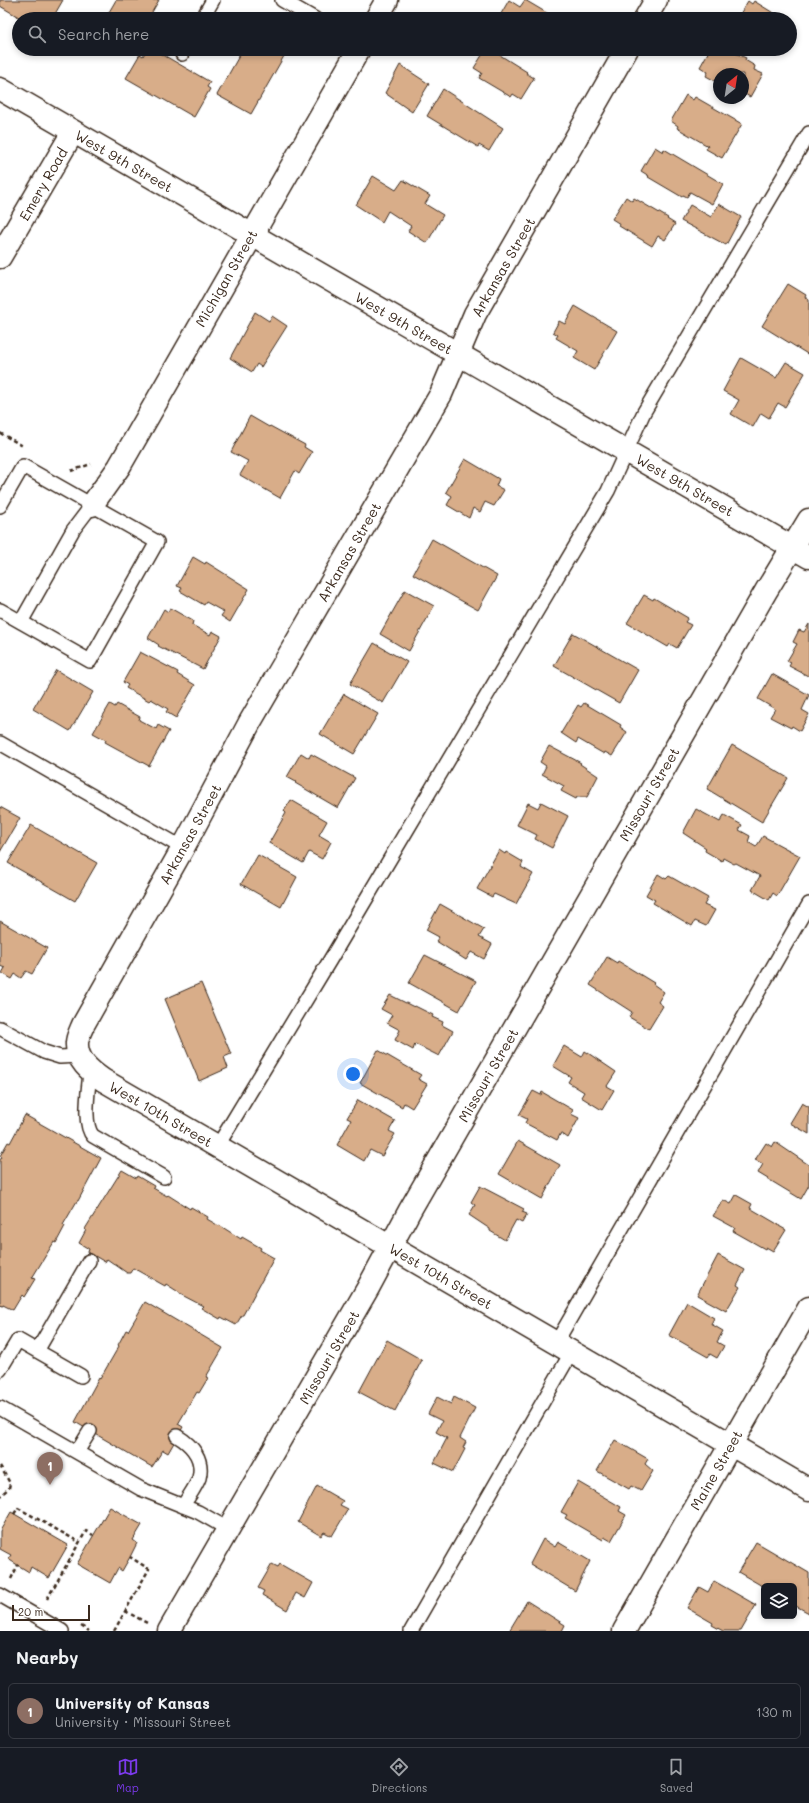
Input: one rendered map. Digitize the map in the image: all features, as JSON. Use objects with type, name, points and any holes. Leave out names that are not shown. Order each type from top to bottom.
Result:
[{"type":"street","points":[[380,12],[387,0]]},
{"type":"street","points":[[649,12],[656,0]]},
{"type":"street","name":"Michigan Street","points":[[92,505],[119,467],[251,234],[355,56]]},
{"type":"street","name":"Arkansas Street","points":[[84,1063],[77,1042],[83,1025],[183,848],[250,722],[441,394],[474,314],[624,56]]},
{"type":"street","name":"West 9th Street","points":[[0,89],[801,552]]},
{"type":"street","name":"Emery Road","points":[[0,257],[73,132]]},
{"type":"street","name":"Missouri Street","points":[[169,1631],[368,1288],[410,1210],[801,552],[809,520]]},
{"type":"street","name":"West 10th Street","points":[[84,1063],[103,1080],[809,1490]]},
{"type":"street","name":"Maine Street","points":[[624,1631],[809,1308]]},
{"type":"lane","points":[[206,12],[212,0]]},
{"type":"lane","points":[[282,0],[303,12]]},
{"type":"lane","points":[[217,1146],[330,960],[608,491],[644,412],[809,133]]},
{"type":"lane","points":[[0,506],[23,466],[157,542],[90,661],[0,610]]},
{"type":"lane","points":[[20,622],[73,530],[92,505]]},
{"type":"lane","points":[[0,743],[183,848]]},
{"type":"lane","points":[[411,1631],[564,1348],[809,904]]},
{"type":"lane","points":[[0,1028],[44,1052],[84,1063],[87,1123],[89,1131],[93,1136],[164,1177]]},
{"type":"lane","points":[[37,1350],[89,1261]]},
{"type":"lane","points":[[0,1370],[18,1340],[81,1376]]},
{"type":"lane","points":[[0,1408],[141,1489],[198,1512],[228,1529]]},
{"type":"lane","points":[[77,1452],[90,1431]]},
{"type":"lane","points":[[177,1436],[189,1443],[197,1453],[200,1464],[199,1478],[183,1506]]},
{"type":"lane","points":[[0,1595],[62,1631]]},
{"type":"path","points":[[0,1466],[10,1483],[9,1488],[0,1496]]},
{"type":"path","points":[[14,1514],[18,1508],[79,1542]]},
{"type":"path","points":[[44,1604],[86,1531],[93,1535]]},
{"type":"path","points":[[114,1631],[150,1569],[130,1557]]},
{"type":"path","points":[[8,1583],[18,1565]]},
{"type":"path","points":[[125,1611],[149,1624]]},
{"type":"building","points":[[0,0],[63,0],[56,12],[12,13],[0,6]]},
{"type":"building","points":[[116,0],[159,0],[152,12],[109,12]]},
{"type":"building","points":[[509,0],[520,7],[525,0],[545,12],[502,12]]},
{"type":"building","points":[[748,1],[752,4],[754,1],[772,12],[741,12]]},
{"type":"building","points":[[139,56],[165,56],[210,82],[207,87],[210,89],[194,117],[126,78]]},
{"type":"building","points":[[239,56],[284,56],[251,114],[217,95]]},
{"type":"building","points":[[482,56],[501,56],[534,78],[521,99],[513,94],[511,97],[479,78],[482,73],[474,68]]},
{"type":"building","points":[[706,56],[742,56],[746,58],[745,60],[755,66],[754,70],[763,74],[750,97],[749,68],[713,68],[713,80],[706,76],[708,72],[700,67]]},
{"type":"building","points":[[400,65],[429,84],[412,112],[385,93]]},
{"type":"building","points":[[443,89],[503,128],[489,151],[479,145],[478,147],[427,116]]},
{"type":"building","points":[[686,95],[693,100],[695,97],[742,124],[722,158],[706,149],[708,146],[677,128],[678,126],[671,121]]},
{"type":"building","points":[[655,147],[663,152],[664,149],[723,184],[712,204],[690,192],[687,197],[683,195],[682,197],[648,177],[649,176],[641,171]]},
{"type":"building","points":[[373,176],[396,190],[403,180],[430,196],[425,204],[443,215],[427,243],[408,231],[411,226],[388,211],[382,222],[356,205]]},
{"type":"building","points":[[626,197],[632,201],[634,198],[668,218],[667,219],[675,224],[665,240],[658,236],[652,246],[619,226],[620,224],[612,219]]},
{"type":"building","points":[[719,204],[741,217],[726,245],[681,221],[690,205],[711,217]]},
{"type":"building","points":[[788,284],[806,295],[805,297],[809,300],[809,355],[762,326]]},
{"type":"building","points":[[575,306],[617,331],[594,370],[574,358],[578,351],[556,338],[558,335],[553,332],[559,321],[565,324]]},
{"type":"building","points":[[255,312],[269,321],[272,316],[287,326],[261,367],[257,364],[252,372],[230,358]]},
{"type":"building","points":[[741,358],[776,378],[786,362],[805,373],[785,407],[778,403],[769,418],[761,413],[753,427],[731,414],[739,400],[723,391]]},
{"type":"building","points":[[250,416],[305,445],[304,447],[312,452],[299,474],[295,471],[280,498],[240,475],[248,461],[231,452]]},
{"type":"building","points":[[465,459],[499,479],[496,486],[504,490],[494,506],[485,502],[480,512],[473,508],[469,518],[447,505],[452,496],[446,492]]},
{"type":"building","points":[[432,539],[497,576],[478,610],[413,574]]},
{"type":"building","points":[[193,557],[205,564],[206,562],[249,589],[230,622],[221,616],[224,612],[206,602],[204,605],[180,591],[182,588],[177,586]]},
{"type":"building","points":[[405,590],[434,606],[409,651],[380,634]]},
{"type":"building","points":[[644,595],[653,600],[654,598],[688,618],[685,622],[691,625],[677,648],[670,644],[668,647],[627,623]]},
{"type":"building","points":[[170,608],[193,621],[192,625],[210,635],[212,631],[221,636],[203,669],[158,646],[159,645],[148,638],[164,609],[168,612]]},
{"type":"building","points":[[809,624],[808,676],[789,666],[791,663],[787,661],[797,644],[793,642],[799,630],[804,632]]},
{"type":"building","points":[[573,633],[638,670],[619,703],[554,666]]},
{"type":"building","points":[[374,643],[407,662],[383,703],[350,684]]},
{"type":"building","points":[[140,652],[178,672],[177,674],[195,685],[176,718],[166,712],[168,709],[151,699],[149,701],[126,688],[128,685],[123,682]]},
{"type":"building","points":[[56,670],[93,692],[70,731],[33,709]]},
{"type":"building","points":[[772,674],[809,695],[802,710],[809,714],[800,731],[770,717],[775,709],[758,699]]},
{"type":"building","points":[[344,694],[378,714],[354,754],[320,734]]},
{"type":"building","points":[[584,703],[621,725],[620,727],[627,732],[612,756],[605,752],[604,754],[578,739],[576,743],[561,733],[578,705],[581,707]]},
{"type":"building","points":[[110,704],[115,707],[117,704],[140,717],[139,720],[156,729],[158,725],[169,731],[149,766],[105,742],[106,740],[93,733]]},
{"type":"building","points":[[732,745],[788,778],[762,822],[707,789]]},
{"type":"building","points":[[549,746],[581,763],[580,764],[598,776],[587,797],[577,797],[576,799],[561,791],[564,786],[542,774],[546,766],[540,762]]},
{"type":"building","points":[[301,753],[309,758],[311,754],[355,778],[338,808],[287,777]]},
{"type":"building","points":[[291,800],[327,821],[319,835],[331,842],[322,859],[309,852],[303,863],[269,843],[286,813],[284,811]]},
{"type":"building","points":[[541,802],[568,816],[552,848],[535,839],[537,835],[517,825],[528,803],[538,808]]},
{"type":"building","points":[[0,807],[20,818],[0,852]]},
{"type":"building","points":[[696,809],[720,822],[724,815],[742,825],[739,830],[750,836],[748,842],[756,847],[763,836],[800,856],[777,896],[773,893],[769,900],[752,890],[760,876],[736,863],[734,864],[723,858],[722,861],[705,851],[706,848],[683,833]]},
{"type":"building","points":[[31,825],[97,863],[75,901],[8,863]]},
{"type":"building","points":[[499,850],[505,854],[506,852],[523,862],[521,867],[533,874],[516,904],[494,894],[492,897],[477,889]]},
{"type":"building","points":[[258,855],[297,877],[281,907],[241,884]]},
{"type":"building","points":[[658,874],[666,879],[669,876],[708,898],[704,905],[715,910],[706,926],[695,921],[692,926],[653,903],[655,900],[646,895]]},
{"type":"building","points":[[440,904],[484,929],[479,937],[492,944],[484,959],[471,952],[466,960],[436,941],[439,937],[426,930]]},
{"type":"building","points":[[0,921],[47,948],[32,974],[26,971],[21,978],[15,974],[12,979],[2,973],[5,968],[0,966]]},
{"type":"building","points":[[425,955],[476,981],[459,1011],[409,983]]},
{"type":"building","points":[[607,957],[617,963],[618,961],[654,983],[653,984],[664,992],[658,1002],[663,1006],[649,1029],[629,1017],[632,1012],[590,985]]},
{"type":"building","points":[[201,983],[231,1054],[224,1057],[228,1068],[199,1081],[165,999]]},
{"type":"building","points":[[390,995],[433,1015],[432,1017],[443,1022],[442,1025],[453,1031],[439,1056],[415,1044],[413,1050],[395,1040],[400,1030],[387,1023],[392,1015],[381,1009]]},
{"type":"building","points":[[564,1046],[582,1057],[585,1051],[616,1072],[607,1086],[614,1090],[602,1110],[581,1097],[584,1092],[568,1082],[571,1077],[553,1066]]},
{"type":"building","points":[[378,1050],[421,1075],[418,1079],[427,1084],[412,1108],[404,1103],[402,1107],[360,1083]]},
{"type":"building","points":[[533,1091],[541,1095],[542,1092],[573,1110],[571,1114],[579,1118],[568,1138],[561,1133],[557,1140],[525,1123],[527,1119],[519,1115]]},
{"type":"building","points":[[358,1100],[395,1121],[389,1131],[395,1134],[382,1156],[370,1150],[364,1161],[337,1145],[351,1120],[347,1118]]},
{"type":"building","points":[[802,1103],[809,1107],[809,1134],[790,1123]]},
{"type":"building","points":[[25,1115],[101,1158],[78,1201],[63,1225],[65,1226],[56,1243],[54,1242],[32,1278],[35,1279],[24,1297],[22,1295],[13,1310],[0,1305],[0,1160],[2,1157],[0,1156],[8,1142],[10,1143]]},
{"type":"building","points":[[518,1141],[560,1165],[542,1199],[499,1174]]},
{"type":"building","points":[[775,1142],[809,1165],[809,1185],[801,1199],[758,1173],[763,1164],[755,1160],[766,1143],[772,1147]]},
{"type":"building","points":[[122,1170],[136,1178],[137,1176],[154,1186],[153,1188],[167,1196],[168,1195],[190,1209],[191,1207],[208,1217],[207,1219],[241,1239],[242,1237],[261,1248],[260,1250],[274,1258],[236,1325],[221,1317],[220,1319],[201,1308],[203,1306],[180,1294],[166,1284],[165,1286],[133,1268],[130,1273],[127,1273],[107,1259],[105,1262],[88,1252],[89,1249],[79,1243],[86,1230],[85,1229]]},
{"type":"building","points":[[480,1186],[524,1209],[522,1212],[527,1214],[522,1223],[516,1220],[505,1240],[469,1215],[475,1205],[471,1202]]},
{"type":"building","points":[[736,1195],[752,1204],[750,1208],[786,1230],[773,1251],[766,1247],[765,1249],[733,1231],[735,1228],[713,1216],[723,1200],[731,1204]]},
{"type":"building","points":[[718,1255],[745,1270],[737,1285],[740,1287],[726,1311],[697,1295]]},
{"type":"building","points":[[145,1302],[223,1348],[206,1377],[208,1378],[199,1393],[197,1392],[178,1424],[183,1427],[168,1453],[163,1450],[152,1467],[75,1422],[99,1378],[100,1379],[119,1346],[118,1345],[126,1330],[128,1331]]},
{"type":"building","points":[[687,1302],[714,1318],[711,1324],[723,1331],[717,1342],[724,1346],[717,1358],[710,1354],[708,1357],[669,1335]]},
{"type":"building","points":[[387,1340],[422,1360],[395,1411],[359,1392]]},
{"type":"building","points":[[437,1397],[451,1404],[454,1397],[475,1408],[460,1438],[466,1442],[463,1448],[465,1449],[453,1472],[434,1463],[447,1438],[436,1432],[442,1421],[428,1414]]},
{"type":"building","points":[[615,1440],[648,1459],[645,1464],[653,1471],[641,1491],[631,1486],[629,1489],[597,1471]]},
{"type":"building","points":[[578,1482],[621,1507],[619,1511],[626,1515],[611,1541],[604,1537],[603,1540],[565,1518],[567,1515],[561,1512]]},
{"type":"building","points":[[317,1486],[343,1501],[340,1505],[348,1509],[332,1536],[324,1532],[321,1536],[298,1522]]},
{"type":"building","points":[[110,1507],[142,1525],[133,1540],[137,1543],[130,1557],[122,1571],[118,1568],[110,1583],[77,1564]]},
{"type":"building","points":[[11,1512],[68,1545],[49,1578],[31,1567],[29,1572],[8,1559],[11,1555],[0,1549],[0,1531]]},
{"type":"building","points":[[543,1539],[555,1547],[558,1542],[590,1561],[575,1591],[530,1564]]},
{"type":"building","points":[[756,1542],[809,1573],[809,1613],[797,1607],[797,1583],[761,1583],[761,1585],[738,1572]]},
{"type":"building","points":[[272,1564],[278,1567],[280,1564],[313,1583],[305,1598],[296,1593],[287,1610],[262,1595],[264,1591],[258,1588]]},
{"type":"building","points":[[714,1581],[756,1605],[741,1631],[723,1631],[712,1625],[713,1623],[687,1608],[699,1587],[708,1592]]},
{"type":"building","points":[[527,1601],[565,1625],[562,1631],[509,1631]]},
{"type":"place","name":"University of Kansas","points":[[50,1485]]}]
